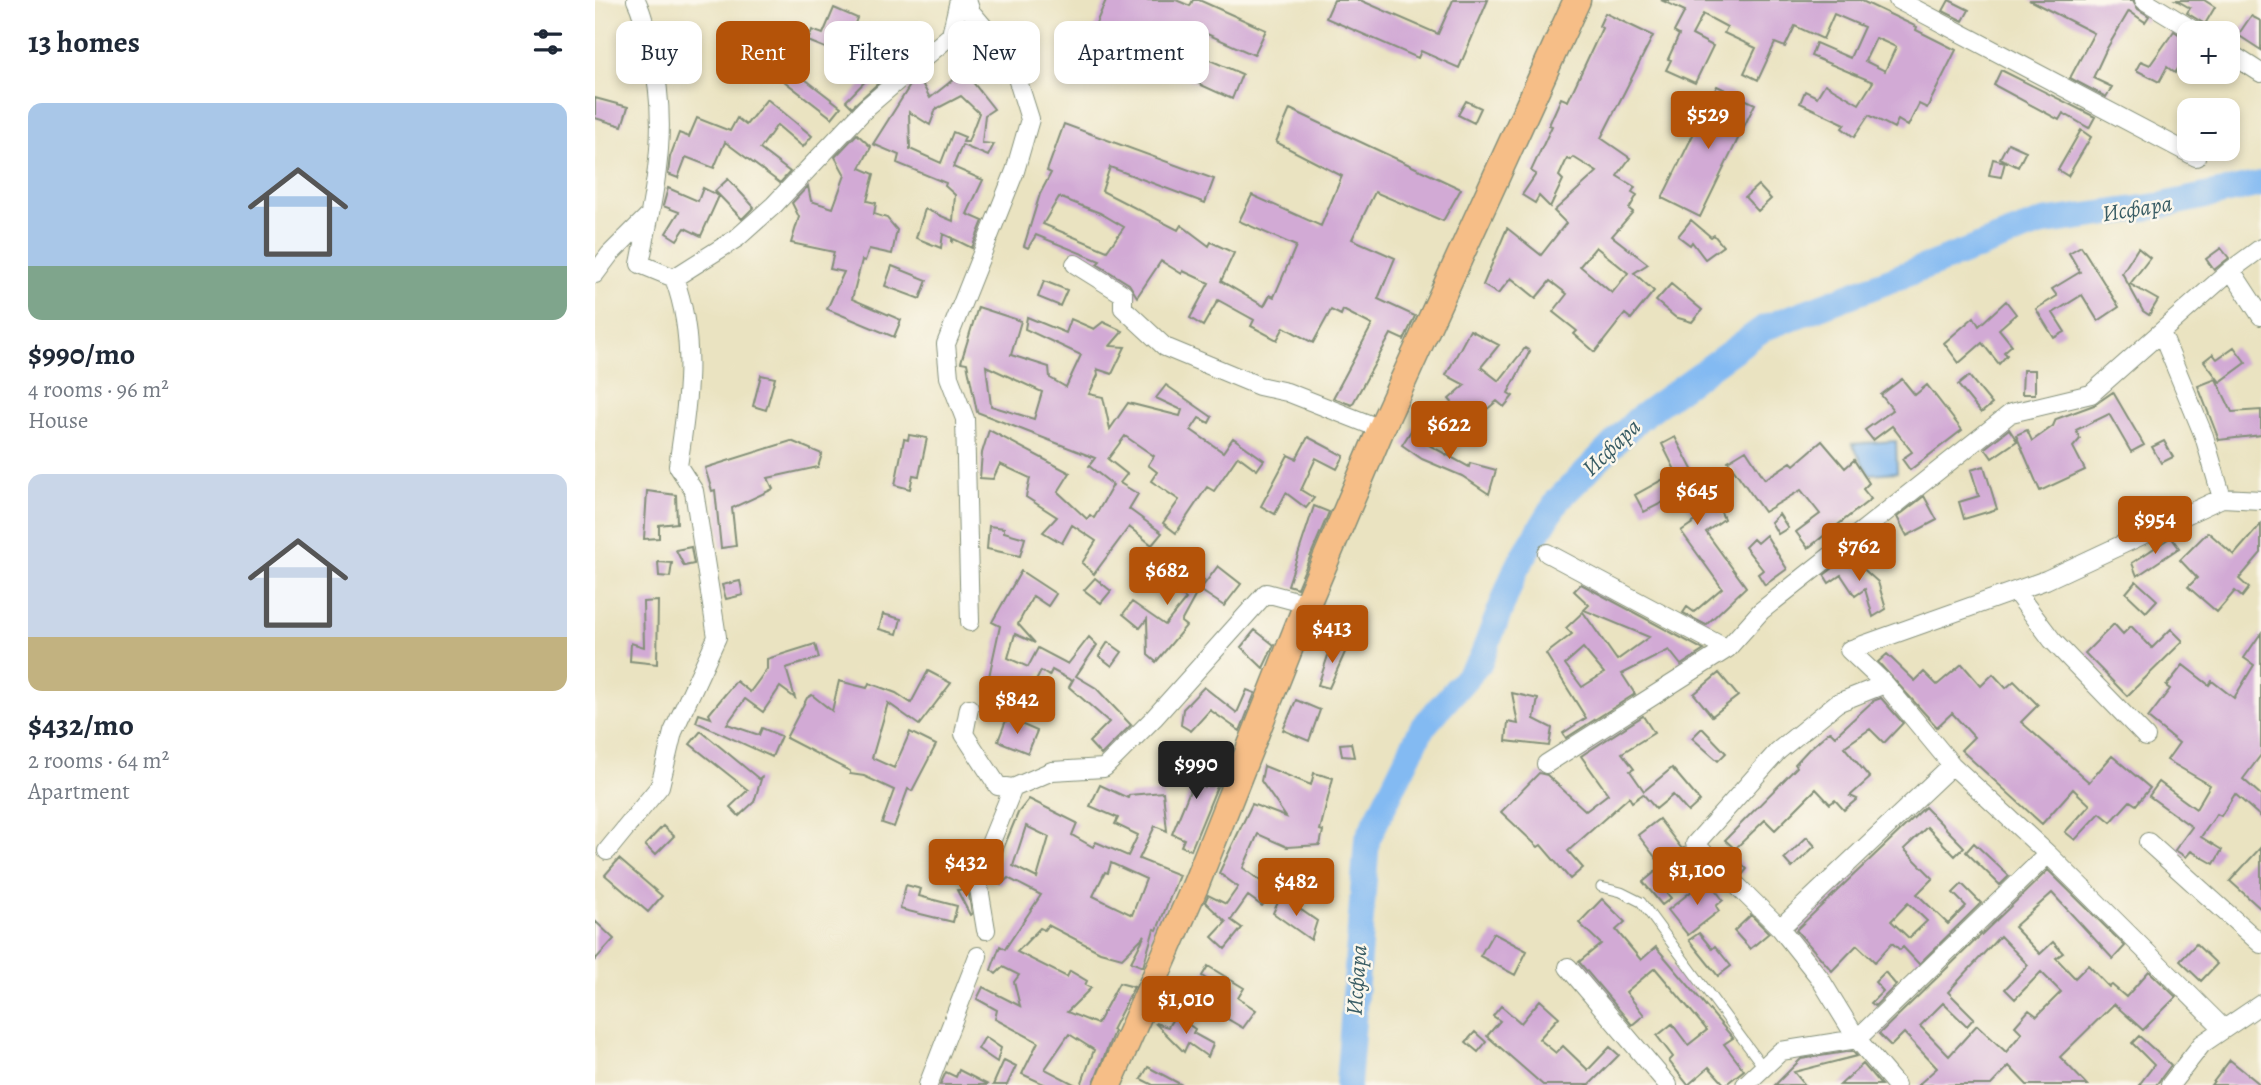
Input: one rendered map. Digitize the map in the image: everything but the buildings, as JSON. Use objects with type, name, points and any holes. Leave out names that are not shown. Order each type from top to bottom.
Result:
[{"type":"main road","points":[[1108,1085],[1196,884],[1307,604],[1381,429],[1577,0]]},
{"type":"street","points":[[607,851],[660,786],[673,732],[717,637],[694,491],[678,466],[690,388],[685,308],[674,278],[641,264],[661,150],[660,89],[642,13],[636,0]]},
{"type":"street","points":[[674,278],[737,238],[774,205],[867,107],[951,35],[959,0]]},
{"type":"street","points":[[967,0],[971,12],[1011,60],[1030,119],[1015,172],[946,344],[949,377],[965,419],[970,622]]},
{"type":"street","points":[[1898,0],[1920,4],[2177,146]]},
{"type":"street","points":[[2144,0],[2178,21]]},
{"type":"street","points":[[2240,60],[2261,73]]},
{"type":"street","points":[[595,274],[610,254],[649,215]]},
{"type":"street","points":[[1546,764],[1727,649],[1761,611],[2011,413],[2091,394],[2231,270],[2261,248]]},
{"type":"street","points":[[1075,264],[1123,294],[1123,308],[1165,347],[1259,386],[1287,392],[1381,429]]},
{"type":"street","points":[[2231,270],[2261,316]]},
{"type":"street","points":[[2161,332],[2204,436],[2222,498]]},
{"type":"street","points":[[2224,1029],[2048,854],[1952,765],[1885,684],[1849,650],[2046,580],[2222,498],[2261,500]]},
{"type":"street","points":[[1547,554],[1727,649]]},
{"type":"street","points":[[2015,591],[2052,640],[2146,737]]},
{"type":"street","points":[[969,708],[964,734],[997,786],[1013,788],[1052,771],[1104,768],[1154,718],[1266,593],[1307,604]]},
{"type":"street","points":[[1885,684],[1837,703],[1778,751],[1695,844],[1780,928],[1819,977],[1857,1039],[1896,1085]]},
{"type":"street","points":[[1780,928],[1952,765]]},
{"type":"street","points":[[986,930],[977,876],[1013,788]]},
{"type":"street","points":[[2148,842],[2261,944]]},
{"type":"street","points":[[1745,1085],[1781,1051],[1857,1039],[2048,854]]},
{"type":"street","points":[[928,1085],[978,956]]},
{"type":"street","points":[[1568,967],[1668,1085]]},
{"type":"street","points":[[2169,1085],[2202,1044],[2261,1004]]},
{"type":"lane","points":[[1601,887],[1641,902],[1763,1068]]},
{"type":"water","points":[[1896,441],[1897,472],[1869,474],[1852,444]]},
{"type":"waterway","name":"Исфара","points":[[1348,1085],[1367,840],[1422,728],[1480,662],[1516,569],[1558,500],[1638,419],[1764,328],[2044,222],[2159,206],[2261,184]]}]
